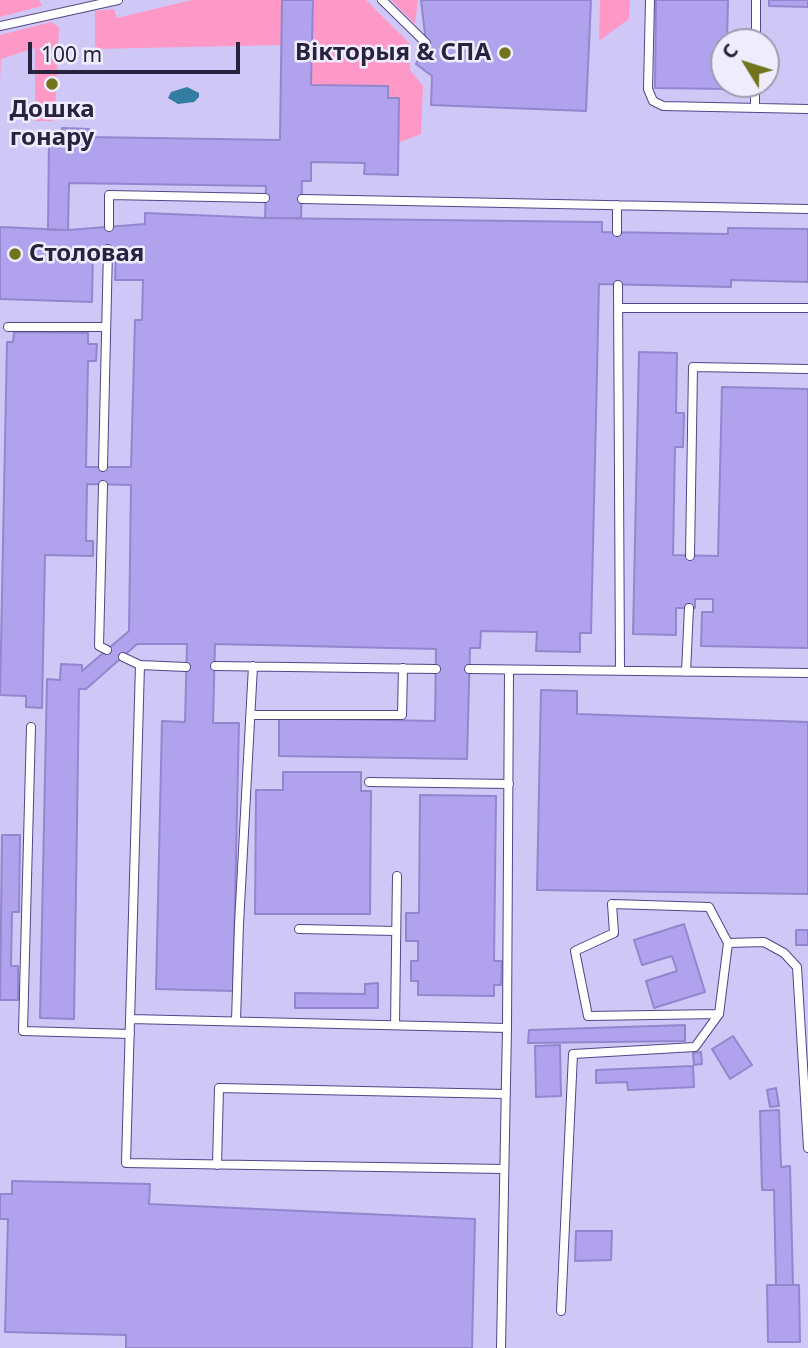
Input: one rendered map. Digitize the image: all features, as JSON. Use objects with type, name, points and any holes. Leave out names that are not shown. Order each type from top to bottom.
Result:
[{"type":"lane","points":[[0,26],[118,0]]},
{"type":"lane","points":[[382,0],[426,43]]},
{"type":"lane","points":[[650,0],[652,78],[648,89],[653,101],[663,106],[808,109]]},
{"type":"lane","points":[[756,0],[756,28]]},
{"type":"lane","points":[[755,98],[755,108]]},
{"type":"lane","points":[[109,227],[109,195],[265,198]]},
{"type":"lane","points":[[302,199],[808,209]]},
{"type":"lane","points":[[617,205],[617,232]]},
{"type":"lane","points":[[103,467],[108,248]]},
{"type":"lane","points":[[618,285],[620,671]]},
{"type":"lane","points":[[618,308],[808,308]]},
{"type":"lane","points":[[8,327],[106,327]]},
{"type":"lane","points":[[690,556],[693,367],[808,369]]},
{"type":"lane","points":[[103,485],[99,646],[107,650]]},
{"type":"lane","points":[[686,672],[689,608]]},
{"type":"lane","points":[[122,657],[140,665],[186,667]]},
{"type":"lane","points":[[140,665],[126,1163],[504,1169]]},
{"type":"lane","points":[[236,1021],[253,666]]},
{"type":"lane","points":[[215,667],[436,669]]},
{"type":"lane","points":[[251,715],[402,715],[403,668]]},
{"type":"lane","points":[[469,669],[808,673]]},
{"type":"lane","points":[[501,1348],[507,1028],[509,670]]},
{"type":"lane","points":[[31,727],[23,1031],[130,1034]]},
{"type":"lane","points":[[369,782],[509,784]]},
{"type":"lane","points":[[395,1025],[397,876]]},
{"type":"lane","points":[[561,1311],[573,1054],[695,1047],[719,1014],[727,943],[709,907],[612,904],[614,933],[575,951],[588,1016],[719,1014]]},
{"type":"lane","points":[[299,929],[396,931]]},
{"type":"lane","points":[[727,943],[764,942],[784,953],[797,968],[808,1148]]},
{"type":"lane","points":[[130,1019],[507,1028]]},
{"type":"lane","points":[[217,1165],[219,1088],[506,1094]]},
{"type":"shaded area","points":[[0,0],[39,0],[42,6],[0,17]]},
{"type":"shaded area","points":[[192,0],[282,0],[281,45],[95,49],[95,11],[114,9],[117,18]]},
{"type":"shaded area","points":[[313,0],[366,0],[410,44],[410,70],[423,86],[421,134],[398,143],[399,99],[388,98],[388,86],[311,85]]},
{"type":"shaded area","points":[[391,0],[418,0],[415,24]]},
{"type":"shaded area","points":[[600,0],[630,0],[629,19],[599,41]]},
{"type":"shaded area","points":[[51,22],[59,27],[55,118],[53,121],[35,121],[35,48],[1,59],[0,80],[0,35]]},
{"type":"water","points":[[187,87],[199,93],[194,102],[178,104],[168,98],[171,92]]},
{"type":"building","points":[[282,0],[313,0],[311,85],[388,86],[388,98],[399,98],[398,175],[364,174],[365,163],[311,162],[311,181],[302,181],[301,218],[265,218],[266,186],[69,183],[68,230],[48,230],[49,135],[61,135],[62,128],[89,129],[88,137],[280,140]]},
{"type":"building","name":"Вікторыя & СПА","points":[[421,0],[591,0],[586,111],[431,105],[432,76],[416,64],[426,43]]},
{"type":"building","points":[[656,0],[728,0],[727,28],[710,28],[710,89],[655,88]]},
{"type":"building","points":[[769,0],[808,0],[808,7],[769,6]]},
{"type":"building","points":[[145,213],[265,218],[602,222],[602,232],[728,234],[728,228],[808,229],[808,282],[731,280],[731,287],[599,284],[591,633],[580,633],[580,652],[536,651],[537,632],[481,631],[480,648],[470,648],[467,759],[279,756],[279,718],[435,721],[436,649],[215,644],[213,723],[239,723],[233,991],[156,989],[162,721],[185,722],[187,644],[137,644],[86,689],[79,689],[74,1019],[40,1018],[47,679],[60,680],[61,664],[82,665],[82,671],[129,631],[131,485],[87,484],[86,541],[93,541],[93,556],[45,555],[42,708],[26,707],[26,696],[0,695],[7,342],[13,342],[14,332],[88,333],[88,344],[97,344],[96,361],[88,361],[86,467],[131,467],[135,320],[142,320],[143,280],[115,280],[116,249],[93,248],[92,302],[0,299],[0,227],[68,230],[145,224]]},
{"type":"building","points":[[639,352],[677,353],[676,413],[684,413],[683,447],[675,447],[673,555],[718,556],[722,387],[808,389],[808,648],[701,646],[702,612],[713,612],[713,599],[695,599],[695,608],[676,608],[676,635],[633,634]]},
{"type":"building","points":[[541,690],[577,691],[577,714],[808,722],[808,894],[537,890]]},
{"type":"building","points":[[283,772],[361,772],[361,791],[371,791],[370,914],[255,914],[256,790],[283,790]]},
{"type":"building","points":[[420,795],[496,796],[494,961],[502,961],[501,985],[494,985],[494,996],[418,995],[418,981],[411,981],[411,961],[418,961],[418,941],[406,941],[406,913],[419,913]]},
{"type":"building","points":[[2,835],[20,835],[19,912],[12,912],[11,966],[18,966],[18,1000],[0,1000]]},
{"type":"building","points":[[684,924],[705,992],[654,1008],[646,981],[677,971],[672,956],[642,965],[634,940]]},
{"type":"building","points":[[796,930],[808,930],[808,945],[796,945]]},
{"type":"building","points":[[378,983],[378,1008],[295,1008],[295,993],[365,994],[365,984]]},
{"type":"building","points":[[685,1025],[685,1041],[528,1043],[529,1030]]},
{"type":"building","points":[[733,1036],[752,1065],[730,1079],[712,1049]]},
{"type":"building","points":[[560,1045],[561,1096],[536,1097],[535,1046]]},
{"type":"building","points":[[701,1052],[702,1064],[694,1065],[693,1053]]},
{"type":"building","points":[[693,1066],[694,1087],[628,1090],[627,1082],[596,1083],[596,1070]]},
{"type":"building","points":[[776,1088],[779,1106],[770,1107],[767,1090]]},
{"type":"building","points":[[779,1110],[781,1167],[790,1166],[793,1285],[776,1285],[774,1190],[762,1190],[760,1111]]},
{"type":"building","points":[[12,1181],[150,1184],[149,1204],[475,1219],[472,1348],[126,1348],[126,1335],[5,1332],[8,1219],[0,1219],[0,1194],[12,1194]]},
{"type":"building","points":[[576,1231],[612,1231],[611,1260],[575,1261]]},
{"type":"building","points":[[767,1285],[799,1285],[800,1342],[768,1342]]},
{"type":"place","name":"Вікторыя & СПА","points":[[505,53]]},
{"type":"place","name":"Дошка гонару","points":[[52,84]]},
{"type":"place","name":"Столовая","points":[[15,254]]}]
